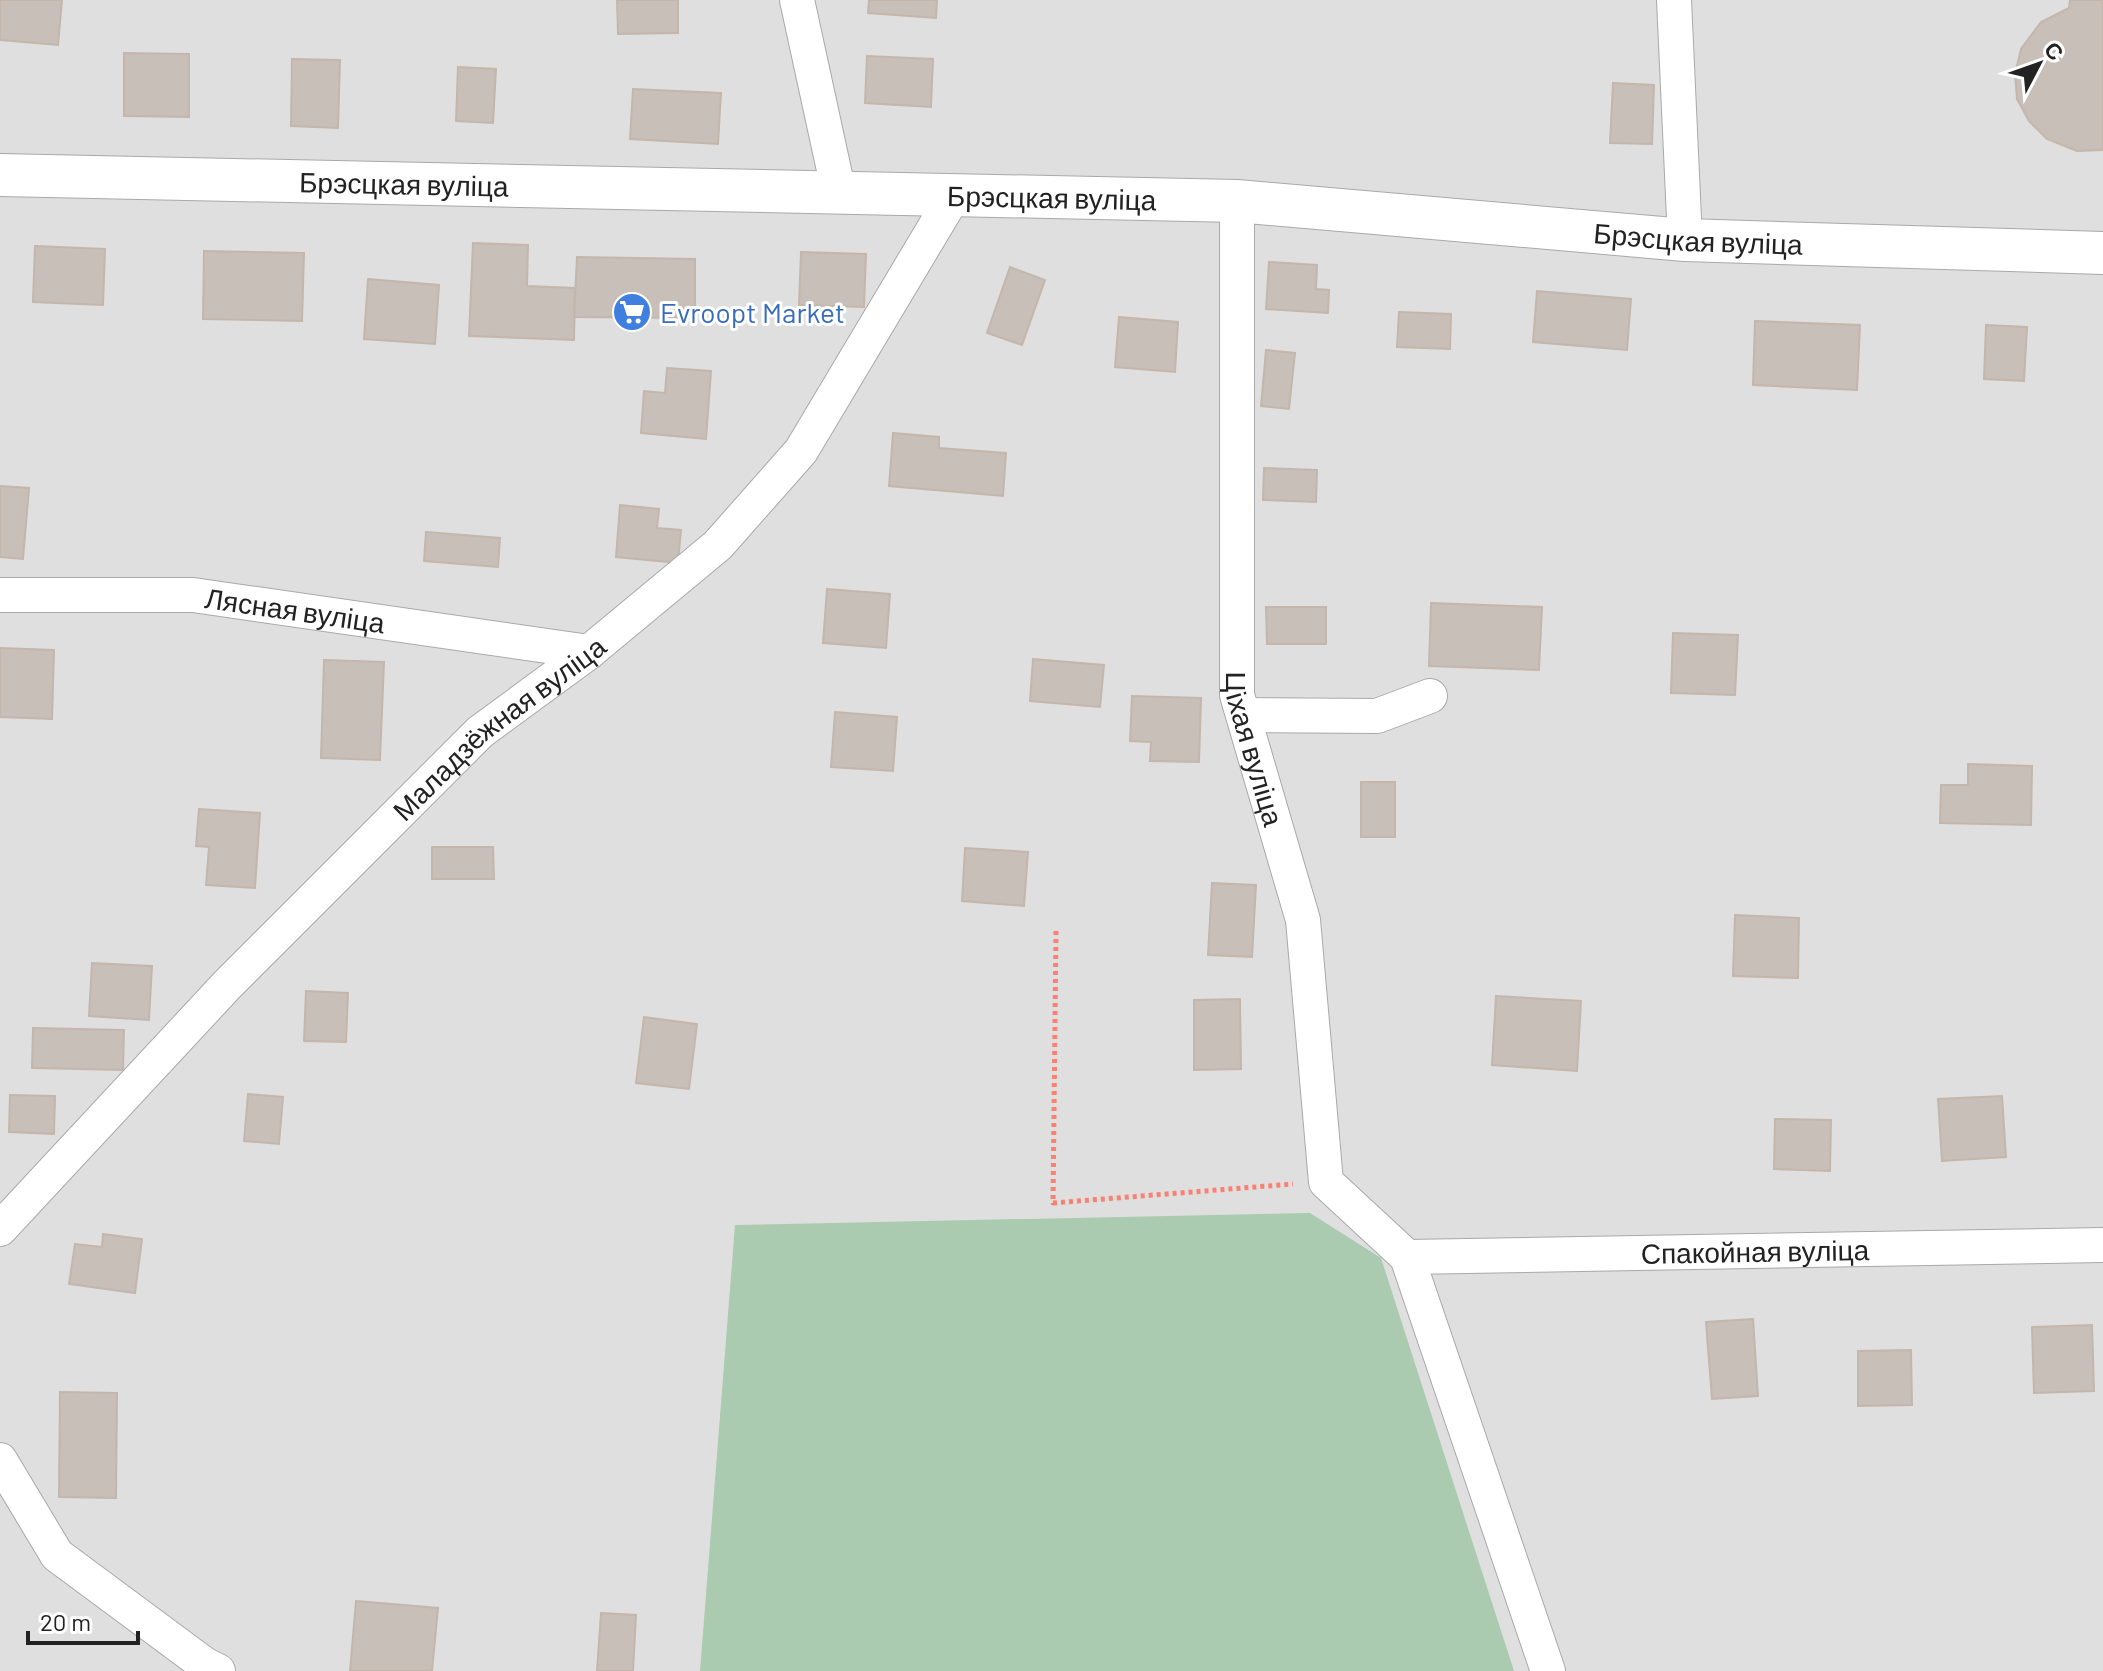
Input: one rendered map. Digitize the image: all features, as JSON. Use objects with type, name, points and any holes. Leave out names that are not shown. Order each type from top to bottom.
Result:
[{"type":"street","points":[[797,0],[839,193]]},
{"type":"street","points":[[1674,0],[1685,240]]},
{"type":"street","name":"Брэсцкая вуліца","points":[[0,175],[1237,201],[1685,240],[2103,253]]},
{"type":"street","name":"Маладзёжная вуліца","points":[[0,1229],[227,985],[480,732],[589,652],[718,545],[801,451],[954,195]]},
{"type":"street","name":"Ціхая вуліца","points":[[1237,201],[1237,695],[1303,920],[1326,1182]]},
{"type":"street","name":"Лясная вуліца","points":[[0,595],[193,595],[589,652]]},
{"type":"street","points":[[1243,715],[1377,716],[1430,696]]},
{"type":"street","points":[[1326,1182],[1407,1257],[1548,1671]]},
{"type":"street","name":"Спакойная вуліца","points":[[1407,1257],[2103,1245]]},
{"type":"street","points":[[0,1460],[57,1555],[204,1664],[218,1671]]},
{"type":"path","points":[[1056,931],[1053,1203],[1326,1182]]},
{"type":"shaded area","points":[[0,0],[2103,0],[2103,1671],[0,1671]]},
{"type":"green space","points":[[1310,1213],[1381,1258],[1514,1671],[700,1671],[735,1225]]},
{"type":"building","points":[[0,0],[62,0],[58,45],[0,40]]},
{"type":"building","points":[[617,0],[678,0],[678,33],[618,34]]},
{"type":"building","points":[[869,0],[937,0],[936,18],[868,13]]},
{"type":"building","points":[[2070,0],[2103,0],[2103,150],[2077,151],[2047,139],[2029,121],[2017,99],[2015,74],[2021,49],[2041,22],[2069,8]]},
{"type":"building","points":[[124,53],[189,54],[189,117],[124,116]]},
{"type":"building","points":[[867,56],[933,59],[931,107],[865,103]]},
{"type":"building","points":[[292,59],[340,60],[338,128],[291,126]]},
{"type":"building","points":[[458,67],[496,69],[493,123],[456,121]]},
{"type":"building","points":[[1613,83],[1654,85],[1652,144],[1610,143]]},
{"type":"building","points":[[633,89],[721,93],[718,144],[630,139]]},
{"type":"building","points":[[473,243],[528,245],[527,286],[575,288],[574,340],[469,336]]},
{"type":"building","points":[[35,246],[105,249],[103,305],[33,302]]},
{"type":"building","points":[[204,251],[304,253],[302,321],[203,319]]},
{"type":"building","points":[[801,252],[866,254],[864,307],[799,305]]},
{"type":"building","points":[[577,257],[695,259],[695,318],[574,317]]},
{"type":"building","points":[[1269,262],[1317,265],[1316,289],[1329,290],[1328,313],[1266,309]]},
{"type":"building","points":[[1010,267],[1045,280],[1022,345],[987,333]]},
{"type":"building","points":[[368,279],[439,285],[435,344],[364,339]]},
{"type":"building","points":[[1537,291],[1631,299],[1627,350],[1533,342]]},
{"type":"building","points":[[1399,312],[1451,314],[1450,349],[1397,347]]},
{"type":"building","points":[[1119,317],[1178,322],[1175,372],[1115,367]]},
{"type":"building","points":[[1755,321],[1860,325],[1857,390],[1753,385]]},
{"type":"building","points":[[1986,325],[2027,327],[2024,381],[1984,379]]},
{"type":"building","points":[[1266,350],[1295,353],[1289,409],[1261,406]]},
{"type":"building","points":[[667,368],[711,371],[706,439],[641,433],[644,391],[665,393]]},
{"type":"building","points":[[893,433],[939,437],[939,448],[1006,453],[1003,496],[889,486]]},
{"type":"building","points":[[1264,468],[1317,470],[1316,502],[1263,500]]},
{"type":"building","points":[[0,486],[29,488],[23,559],[0,557]]},
{"type":"building","points":[[620,505],[659,509],[657,528],[681,530],[678,563],[616,557]]},
{"type":"building","points":[[426,532],[500,538],[498,567],[424,561]]},
{"type":"building","points":[[827,589],[890,594],[886,648],[823,643]]},
{"type":"building","points":[[1431,603],[1542,607],[1539,670],[1429,666]]},
{"type":"building","points":[[1266,607],[1326,607],[1326,644],[1267,644]]},
{"type":"building","points":[[1673,633],[1738,635],[1735,695],[1671,693]]},
{"type":"building","points":[[0,648],[54,650],[52,719],[0,717]]},
{"type":"building","points":[[1033,659],[1104,665],[1100,707],[1030,701]]},
{"type":"building","points":[[324,660],[384,662],[380,760],[321,758]]},
{"type":"building","points":[[1132,696],[1201,698],[1199,762],[1150,761],[1151,742],[1130,741]]},
{"type":"building","points":[[835,712],[897,717],[893,771],[831,767]]},
{"type":"building","points":[[1968,764],[2032,766],[2031,825],[1940,823],[1941,785],[1968,785]]},
{"type":"building","points":[[1361,782],[1395,782],[1395,837],[1361,837]]},
{"type":"building","points":[[199,809],[260,813],[255,888],[206,885],[209,847],[196,846]]},
{"type":"building","points":[[432,847],[493,847],[494,879],[432,879]]},
{"type":"building","points":[[965,848],[1028,852],[1024,906],[962,901]]},
{"type":"building","points":[[1212,883],[1256,885],[1252,957],[1208,955]]},
{"type":"building","points":[[1735,915],[1799,918],[1798,978],[1733,976]]},
{"type":"building","points":[[92,963],[152,966],[149,1020],[89,1016]]},
{"type":"building","points":[[306,991],[348,993],[346,1042],[304,1041]]},
{"type":"building","points":[[1496,996],[1581,1001],[1577,1071],[1492,1065]]},
{"type":"building","points":[[1240,999],[1241,1069],[1194,1070],[1194,1000]]},
{"type":"building","points":[[644,1017],[697,1024],[689,1089],[636,1083]]},
{"type":"building","points":[[33,1028],[124,1030],[123,1070],[32,1068]]},
{"type":"building","points":[[248,1094],[283,1097],[279,1144],[244,1141]]},
{"type":"building","points":[[10,1095],[55,1096],[54,1134],[9,1132]]},
{"type":"building","points":[[2002,1096],[2006,1157],[1942,1161],[1938,1099]]},
{"type":"building","points":[[1775,1119],[1831,1120],[1830,1171],[1774,1169]]},
{"type":"building","points":[[103,1234],[142,1239],[135,1293],[69,1284],[75,1244],[102,1247]]},
{"type":"building","points":[[1753,1319],[1758,1396],[1712,1399],[1706,1322]]},
{"type":"building","points":[[2092,1325],[2094,1391],[2034,1393],[2032,1327]]},
{"type":"building","points":[[1911,1350],[1912,1405],[1858,1406],[1858,1351]]},
{"type":"building","points":[[60,1392],[117,1393],[116,1498],[59,1497]]},
{"type":"building","points":[[356,1601],[438,1608],[432,1671],[350,1671]]},
{"type":"building","points":[[601,1613],[636,1615],[633,1671],[597,1671]]},
{"type":"place","name":"Evroopt Market","points":[[632,312]]}]
